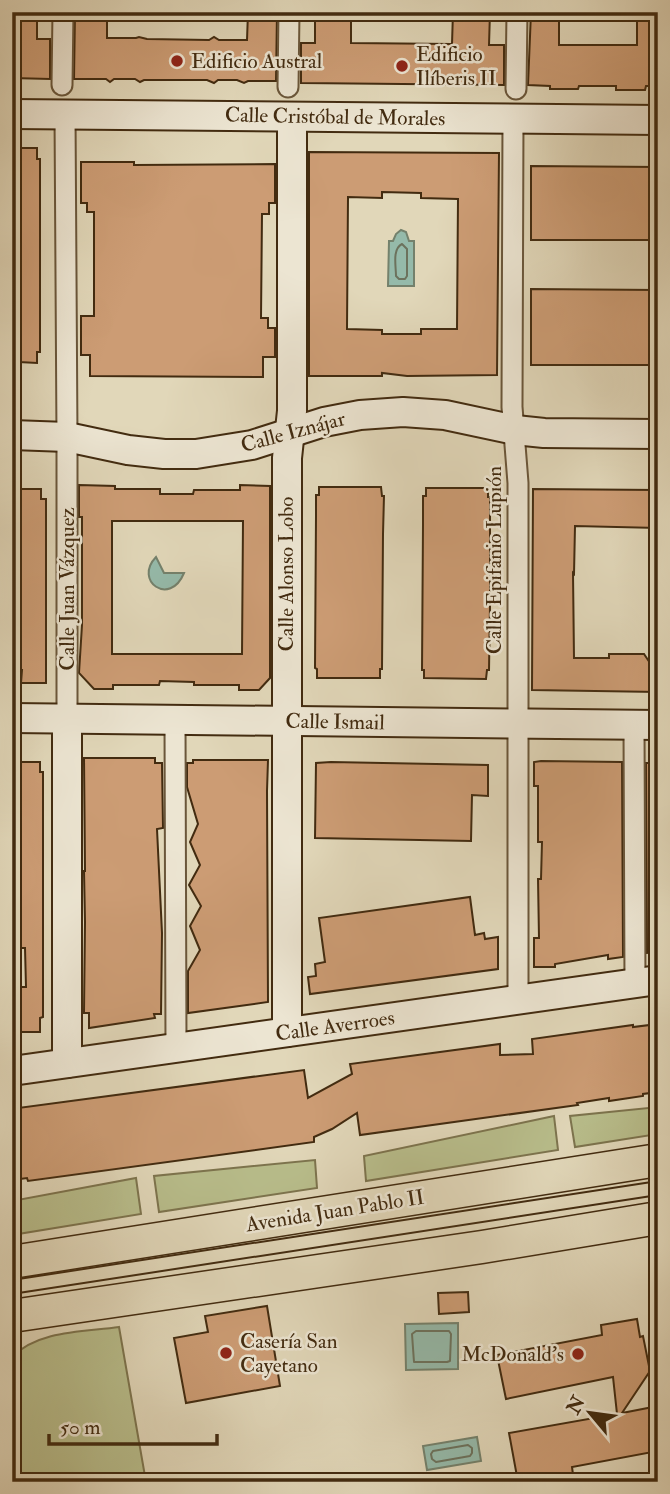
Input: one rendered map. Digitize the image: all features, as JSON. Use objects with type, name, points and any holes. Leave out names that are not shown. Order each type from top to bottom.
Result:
[{"type":"main road","name":"Avenida Juan Pablo II","points":[[12,1262],[658,1160]]},
{"type":"main road","points":[[12,1316],[482,1247],[658,1218]]},
{"type":"street","points":[[62,85],[63,12]]},
{"type":"street","points":[[288,87],[289,12]]},
{"type":"street","points":[[516,89],[517,12]]},
{"type":"street","name":"Calle Cristóbal de Morales","points":[[12,114],[658,120]]},
{"type":"street","name":"Calle Juan Vázquez","points":[[65,114],[68,437],[67,1063]]},
{"type":"street","name":"Calle Alonso Lobo","points":[[287,1032],[286,458],[292,411],[292,117]]},
{"type":"street","name":"Calle Epifanio Lupión","points":[[513,119],[512,407],[518,483],[518,1000]]},
{"type":"street","name":"Calle Iznájar","points":[[12,435],[68,437],[128,450],[196,454],[252,445],[324,422],[360,415],[403,412],[445,415],[515,430],[544,433],[658,434]]},
{"type":"street","name":"Calle Ismail","points":[[12,718],[646,725]]},
{"type":"street","points":[[174,720],[176,1048]]},
{"type":"street","points":[[646,725],[646,982]]},
{"type":"street","name":"Calle Averroes","points":[[12,1071],[646,982]]},
{"type":"shaded area","points":[[658,1107],[658,1134],[575,1147],[570,1116]]},
{"type":"shaded area","points":[[554,1116],[558,1150],[366,1181],[364,1156]]},
{"type":"shaded area","points":[[315,1160],[317,1188],[159,1212],[154,1176]]},
{"type":"shaded area","points":[[136,1178],[141,1214],[12,1235],[12,1201]]},
{"type":"shaded area","points":[[119,1327],[146,1482],[12,1482],[12,1357],[23,1348],[48,1337]]},
{"type":"water","points":[[401,230],[406,232],[409,241],[414,241],[414,286],[388,286],[389,241],[393,241]]},
{"type":"water","points":[[156,557],[164,573],[184,573],[178,583],[163,589],[151,582],[150,566]]},
{"type":"water","points":[[458,1323],[458,1369],[406,1370],[405,1324]]},
{"type":"water","points":[[477,1437],[481,1461],[427,1470],[423,1446]]},
{"type":"building","points":[[19,12],[37,12],[37,39],[50,39],[50,79],[12,78],[12,38],[19,38]]},
{"type":"building","name":"Edificio Austral","points":[[75,12],[107,12],[107,38],[209,40],[214,37],[219,40],[247,40],[248,12],[277,12],[276,81],[244,83],[237,80],[218,80],[214,83],[207,80],[140,82],[135,79],[114,79],[110,82],[106,79],[74,79]]},
{"type":"building","name":"Edificio Ilíberis II","points":[[315,12],[351,12],[351,43],[452,44],[453,12],[490,12],[489,45],[504,45],[504,85],[301,83],[301,43],[315,43]]},
{"type":"building","points":[[531,12],[559,12],[559,45],[637,45],[637,12],[658,12],[658,86],[646,86],[645,90],[616,90],[616,86],[550,89],[550,86],[528,85]]},
{"type":"building","points":[[18,148],[37,148],[37,159],[40,159],[40,352],[37,352],[37,363],[19,362],[18,351],[12,351],[12,158],[18,158]]},
{"type":"building","points":[[309,152],[499,153],[497,375],[407,376],[382,373],[382,376],[309,376]],"holes":[[[382,192],[421,193],[421,198],[458,199],[457,329],[421,329],[421,334],[382,334],[382,330],[347,329],[348,197],[382,198]]]},
{"type":"building","points":[[81,162],[134,162],[134,165],[275,164],[275,203],[269,203],[269,214],[262,214],[261,318],[268,318],[268,328],[275,328],[275,357],[263,357],[263,377],[90,376],[90,355],[81,355],[81,316],[94,316],[94,212],[87,212],[87,203],[81,203]]},
{"type":"building","points":[[531,166],[658,167],[658,240],[531,240]]},
{"type":"building","points":[[531,289],[658,290],[658,365],[531,365]]},
{"type":"building","points":[[79,485],[115,486],[115,489],[160,489],[160,494],[193,494],[194,490],[240,490],[240,485],[270,486],[270,678],[259,690],[239,690],[239,685],[194,685],[194,682],[160,681],[159,685],[113,685],[113,689],[94,689],[79,673],[82,517],[79,517]],"holes":[[[112,521],[243,521],[242,654],[112,654]]]},
{"type":"building","points":[[319,487],[381,487],[384,496],[380,678],[317,678],[316,495],[319,495]]},
{"type":"building","points":[[426,488],[488,488],[490,606],[489,670],[486,679],[424,678],[423,496],[426,496]]},
{"type":"building","points":[[19,489],[41,489],[41,499],[46,499],[46,683],[21,683],[22,670],[19,670]]},
{"type":"building","points":[[533,489],[658,490],[658,528],[575,526],[573,573],[574,658],[644,654],[658,675],[658,692],[532,690]]},
{"type":"building","points":[[84,758],[155,758],[155,763],[162,763],[163,828],[157,829],[162,933],[161,1014],[154,1014],[155,1018],[89,1028],[89,1013],[84,1013]]},
{"type":"building","points":[[193,760],[268,760],[268,1002],[188,1013],[188,971],[200,950],[190,926],[201,906],[189,885],[200,865],[190,842],[198,824],[187,787],[187,763],[193,763]]},
{"type":"building","points":[[12,762],[40,762],[40,772],[43,772],[43,1017],[40,1018],[40,1032],[12,1032],[12,987],[26,987],[25,948],[12,948]]},
{"type":"building","points":[[534,762],[622,762],[623,957],[608,959],[608,955],[555,964],[555,967],[534,967],[534,938],[539,938],[538,879],[541,879],[542,842],[538,842],[538,786],[534,786]]},
{"type":"building","points":[[316,763],[488,765],[488,796],[472,795],[471,841],[315,838]]},
{"type":"building","points":[[646,763],[658,763],[658,952],[647,953]]},
{"type":"building","points":[[470,897],[475,935],[484,933],[485,939],[498,937],[498,969],[310,994],[308,977],[316,976],[315,964],[325,962],[319,918]]},
{"type":"building","points":[[658,1024],[658,1092],[643,1096],[609,1101],[609,1098],[577,1103],[578,1105],[360,1135],[357,1113],[314,1137],[314,1142],[28,1181],[27,1178],[12,1180],[12,1112],[19,1111],[18,1108],[304,1070],[308,1098],[352,1074],[350,1064],[500,1044],[500,1055],[533,1054],[532,1039]]},
{"type":"building","points":[[468,1292],[469,1312],[439,1314],[438,1293]]},
{"type":"building","name":"Casería San Cayetano","points":[[267,1306],[280,1386],[186,1403],[174,1338],[208,1332],[205,1316]]},
{"type":"building","points":[[637,1319],[650,1371],[622,1413],[658,1406],[658,1451],[572,1467],[574,1482],[518,1482],[509,1433],[617,1414],[613,1377],[506,1399],[497,1355],[602,1335],[601,1325]]},
{"type":"tram line","points":[[12,1280],[658,1181]]},
{"type":"tram line","points":[[12,1294],[658,1195]]},
{"type":"place","name":"Edificio Austral","points":[[177,61]]},
{"type":"place","name":"Edificio Ilíberis II","points":[[402,66]]},
{"type":"place","name":"Casería San Cayetano","points":[[226,1353]]},
{"type":"place","name":"McDonald's","points":[[578,1354]]}]
